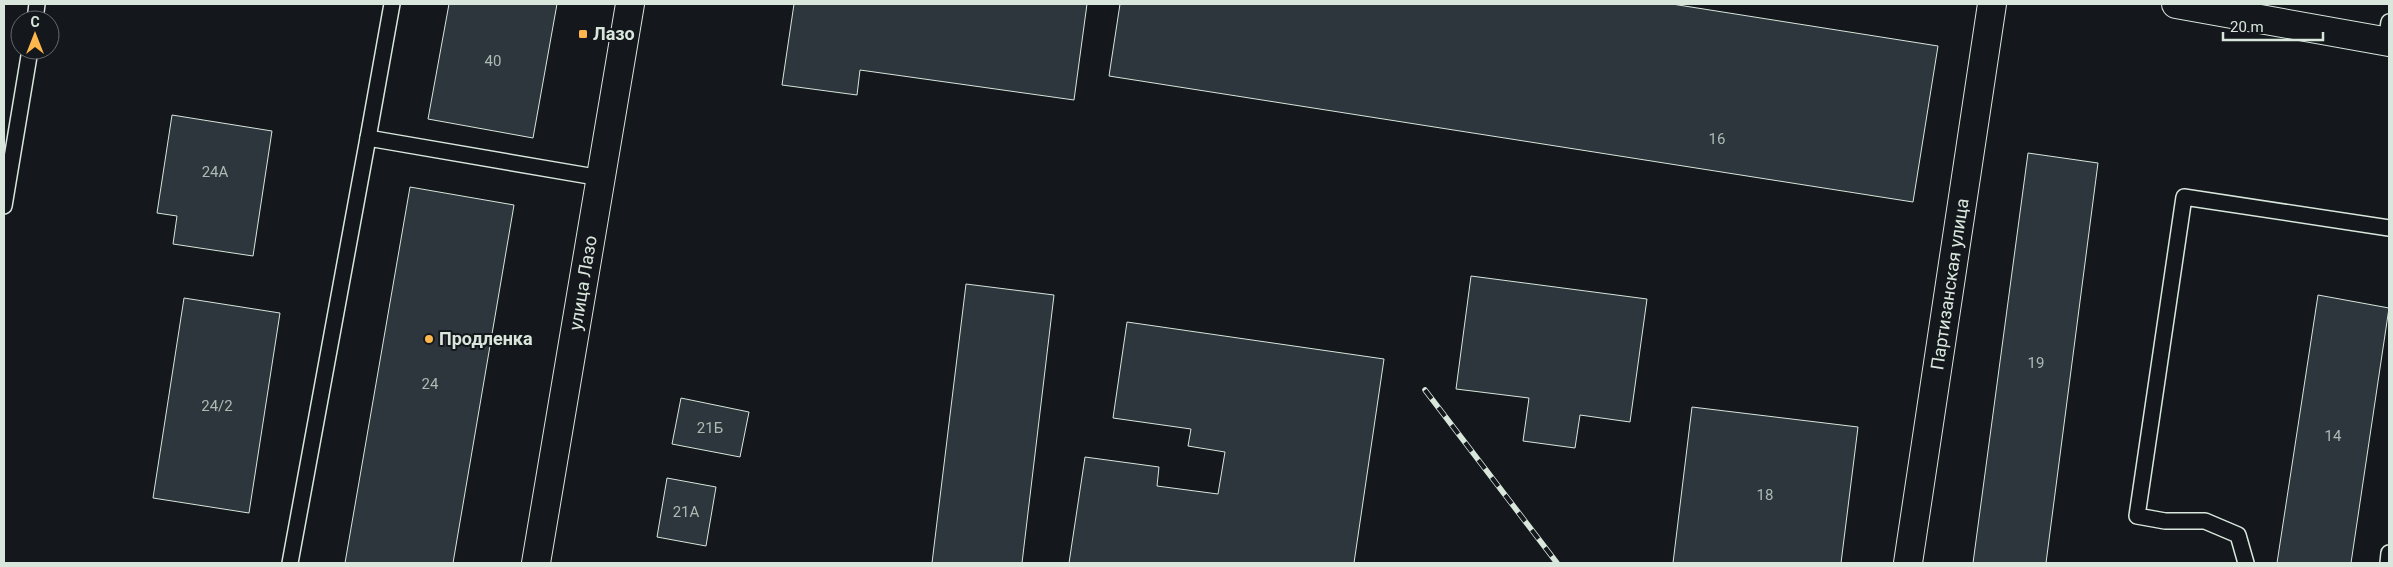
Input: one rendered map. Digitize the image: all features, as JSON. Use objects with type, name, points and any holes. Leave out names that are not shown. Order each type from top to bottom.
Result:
[{"type":"street","name":"улица Лазо","points":[[536,563],[630,4]]},
{"type":"street","name":"Партизанская улица","points":[[1908,563],[1992,4]]},
{"type":"street","points":[[2176,4],[2388,35]]},
{"type":"lane","points":[[290,563],[392,4]]},
{"type":"lane","points":[[4,206],[28,60]]},
{"type":"lane","points":[[368,138],[601,178]]},
{"type":"lane","points":[[2246,563],[2238,535],[2205,521],[2165,521],[2137,516],[2184,197],[2389,228]]},
{"type":"lane","points":[[2388,563],[2389,554]]},
{"type":"building","points":[[449,4],[557,4],[533,138],[428,119]]},
{"type":"building","points":[[794,4],[1087,4],[1074,100],[860,70],[857,95],[782,85]]},
{"type":"building","points":[[1120,4],[1672,4],[1938,46],[1913,202],[1109,76]]},
{"type":"building","points":[[172,115],[272,131],[253,256],[173,244],[177,216],[157,213]]},
{"type":"building","points":[[2028,153],[2098,163],[2046,563],[1973,563]]},
{"type":"building","points":[[410,187],[514,205],[453,563],[345,563]]},
{"type":"building","points":[[1471,276],[1647,299],[1630,422],[1580,415],[1575,448],[1523,441],[1529,398],[1456,389]]},
{"type":"building","points":[[966,284],[1054,295],[1022,563],[932,563]]},
{"type":"building","points":[[2318,295],[2389,308],[2351,563],[2277,563]]},
{"type":"building","points":[[184,298],[280,313],[249,513],[153,498]]},
{"type":"building","points":[[1127,322],[1384,359],[1354,563],[1069,563],[1085,457],[1159,467],[1157,486],[1218,494],[1225,452],[1188,446],[1191,429],[1113,418]]},
{"type":"building","points":[[681,398],[749,412],[740,457],[672,444]]},
{"type":"building","points":[[1692,407],[1858,427],[1841,563],[1673,563]]},
{"type":"building","points":[[667,478],[716,487],[706,546],[657,537]]},
{"type":"railway","points":[[1425,390],[1557,563]]},
{"type":"place","name":"Лазо","points":[[583,34]]},
{"type":"place","name":"Продленка","points":[[429,339]]}]
